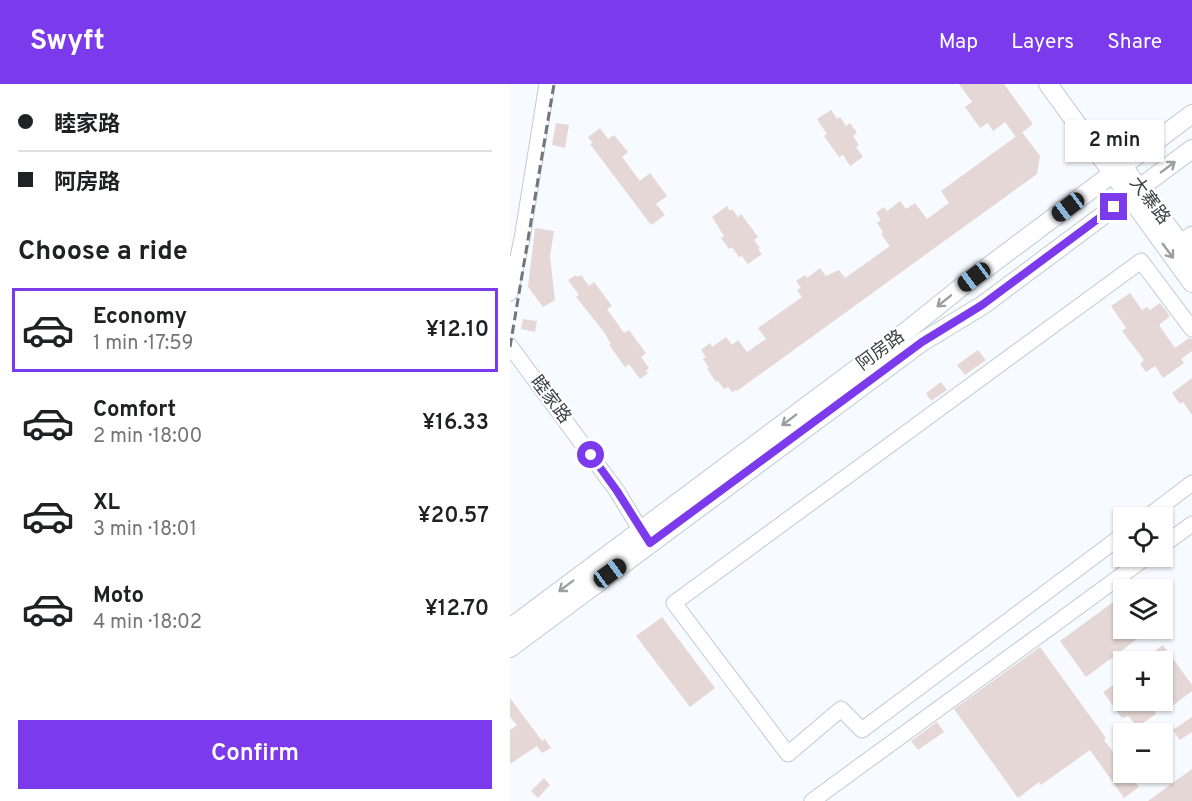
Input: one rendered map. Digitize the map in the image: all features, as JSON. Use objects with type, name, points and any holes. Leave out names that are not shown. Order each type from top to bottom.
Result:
[{"type":"main road","name":"大寨路","points":[[1048,84],[1134,192],[1192,283]]},
{"type":"main road","name":"大寨路","points":[[1063,84],[1117,170]]},
{"type":"main road","name":"阿房路","points":[[510,648],[645,537],[965,284],[1192,114]]},
{"type":"main road","name":"阿房路","points":[[510,628],[645,537],[922,342],[982,305],[1192,149]]},
{"type":"main road","name":"大寨路","points":[[1134,192],[1186,238],[1192,259]]},
{"type":"main road","points":[[1021,242],[1037,264]]},
{"type":"street","points":[[510,293],[522,239],[547,84]]},
{"type":"street","points":[[1113,542],[862,730],[841,709],[788,754],[674,603],[1142,261],[1192,329]]},
{"type":"street","name":"睦家路","points":[[510,346],[617,491],[645,537]]},
{"type":"street","points":[[1160,507],[1192,483]]},
{"type":"street","points":[[1173,538],[1192,524]]},
{"type":"street","points":[[812,801],[1133,567]]},
{"type":"building","points":[[959,84],[1004,84],[1033,124],[1016,137],[1005,122],[993,131],[988,123],[980,128],[965,107],[972,102]]},
{"type":"building","points":[[831,110],[846,126],[850,123],[857,133],[853,136],[859,145],[856,147],[863,157],[850,166],[843,155],[839,157],[824,136],[827,134],[817,119]]},
{"type":"building","points":[[556,123],[569,125],[565,148],[552,145]]},
{"type":"building","points":[[600,128],[608,139],[614,135],[628,152],[622,157],[640,181],[650,173],[667,196],[656,204],[665,215],[651,225],[590,144],[593,143],[588,137]]},
{"type":"building","points":[[1022,132],[1040,156],[1037,174],[737,391],[732,392],[728,387],[724,389],[718,381],[716,382],[707,369],[709,368],[703,359],[706,357],[701,350],[710,343],[712,347],[726,337],[732,345],[738,340],[747,352],[766,339],[758,328],[802,297],[797,290],[801,288],[796,281],[805,275],[807,278],[820,268],[826,276],[839,270],[845,278],[890,246],[881,234],[883,232],[877,223],[881,220],[876,213],[884,207],[887,211],[900,201],[906,209],[915,203],[927,219],[949,203],[941,191]]},
{"type":"building","points":[[727,206],[738,217],[741,214],[758,237],[754,240],[762,254],[748,264],[732,247],[729,249],[721,238],[724,236],[712,217]]},
{"type":"building","points":[[535,228],[554,231],[550,256],[555,300],[543,307],[528,287]]},
{"type":"building","points":[[576,275],[577,277],[581,275],[589,286],[594,282],[612,306],[607,309],[624,333],[629,330],[646,353],[641,357],[649,368],[646,371],[648,373],[640,379],[629,364],[625,367],[609,345],[611,344],[604,332],[576,297],[579,295],[568,280]]},
{"type":"building","points":[[1130,293],[1142,310],[1147,307],[1150,310],[1160,303],[1170,316],[1159,325],[1175,348],[1189,338],[1192,339],[1192,351],[1181,359],[1184,363],[1163,378],[1155,366],[1146,372],[1140,364],[1144,360],[1122,331],[1126,328],[1111,306]]},
{"type":"building","points":[[523,319],[537,321],[535,332],[521,329]]},
{"type":"building","points":[[978,350],[986,360],[965,375],[957,365]]},
{"type":"building","points":[[1192,378],[1192,415],[1183,402],[1180,404],[1172,393]]},
{"type":"building","points":[[941,382],[947,390],[931,401],[926,393]]},
{"type":"building","points":[[1113,602],[1113,639],[1137,639],[1121,651],[1113,651],[1113,657],[1086,677],[1060,641]]},
{"type":"building","points":[[662,617],[715,688],[690,707],[636,636]]},
{"type":"building","points":[[1163,645],[1167,651],[1155,651]]},
{"type":"building","points":[[1040,647],[1106,738],[1104,740],[1113,752],[1113,782],[1090,750],[1041,785],[1039,782],[1018,798],[954,709]]},
{"type":"building","points":[[1173,659],[1192,685],[1192,691],[1173,705]]},
{"type":"building","points":[[1113,685],[1113,706],[1103,692]]},
{"type":"building","points":[[510,698],[542,741],[545,739],[551,748],[542,753],[537,746],[510,764],[510,730],[517,725],[510,717]]},
{"type":"building","points":[[1117,711],[1155,711],[1156,714],[1143,723],[1134,723],[1129,716],[1122,718]]},
{"type":"building","points":[[1192,717],[1192,732],[1180,740],[1173,730]]},
{"type":"building","points":[[937,722],[944,732],[918,750],[911,741]]},
{"type":"building","points":[[1192,769],[1192,801],[1148,801],[1173,783]]},
{"type":"building","points":[[544,778],[550,785],[538,798],[531,791]]},
{"type":"building","points":[[1113,783],[1136,783],[1139,787],[1124,798]]},
{"type":"railway","points":[[510,347],[554,84]]},
{"type":"route","points":[[591,455],[650,543],[922,342],[982,305],[1114,207]]}]
